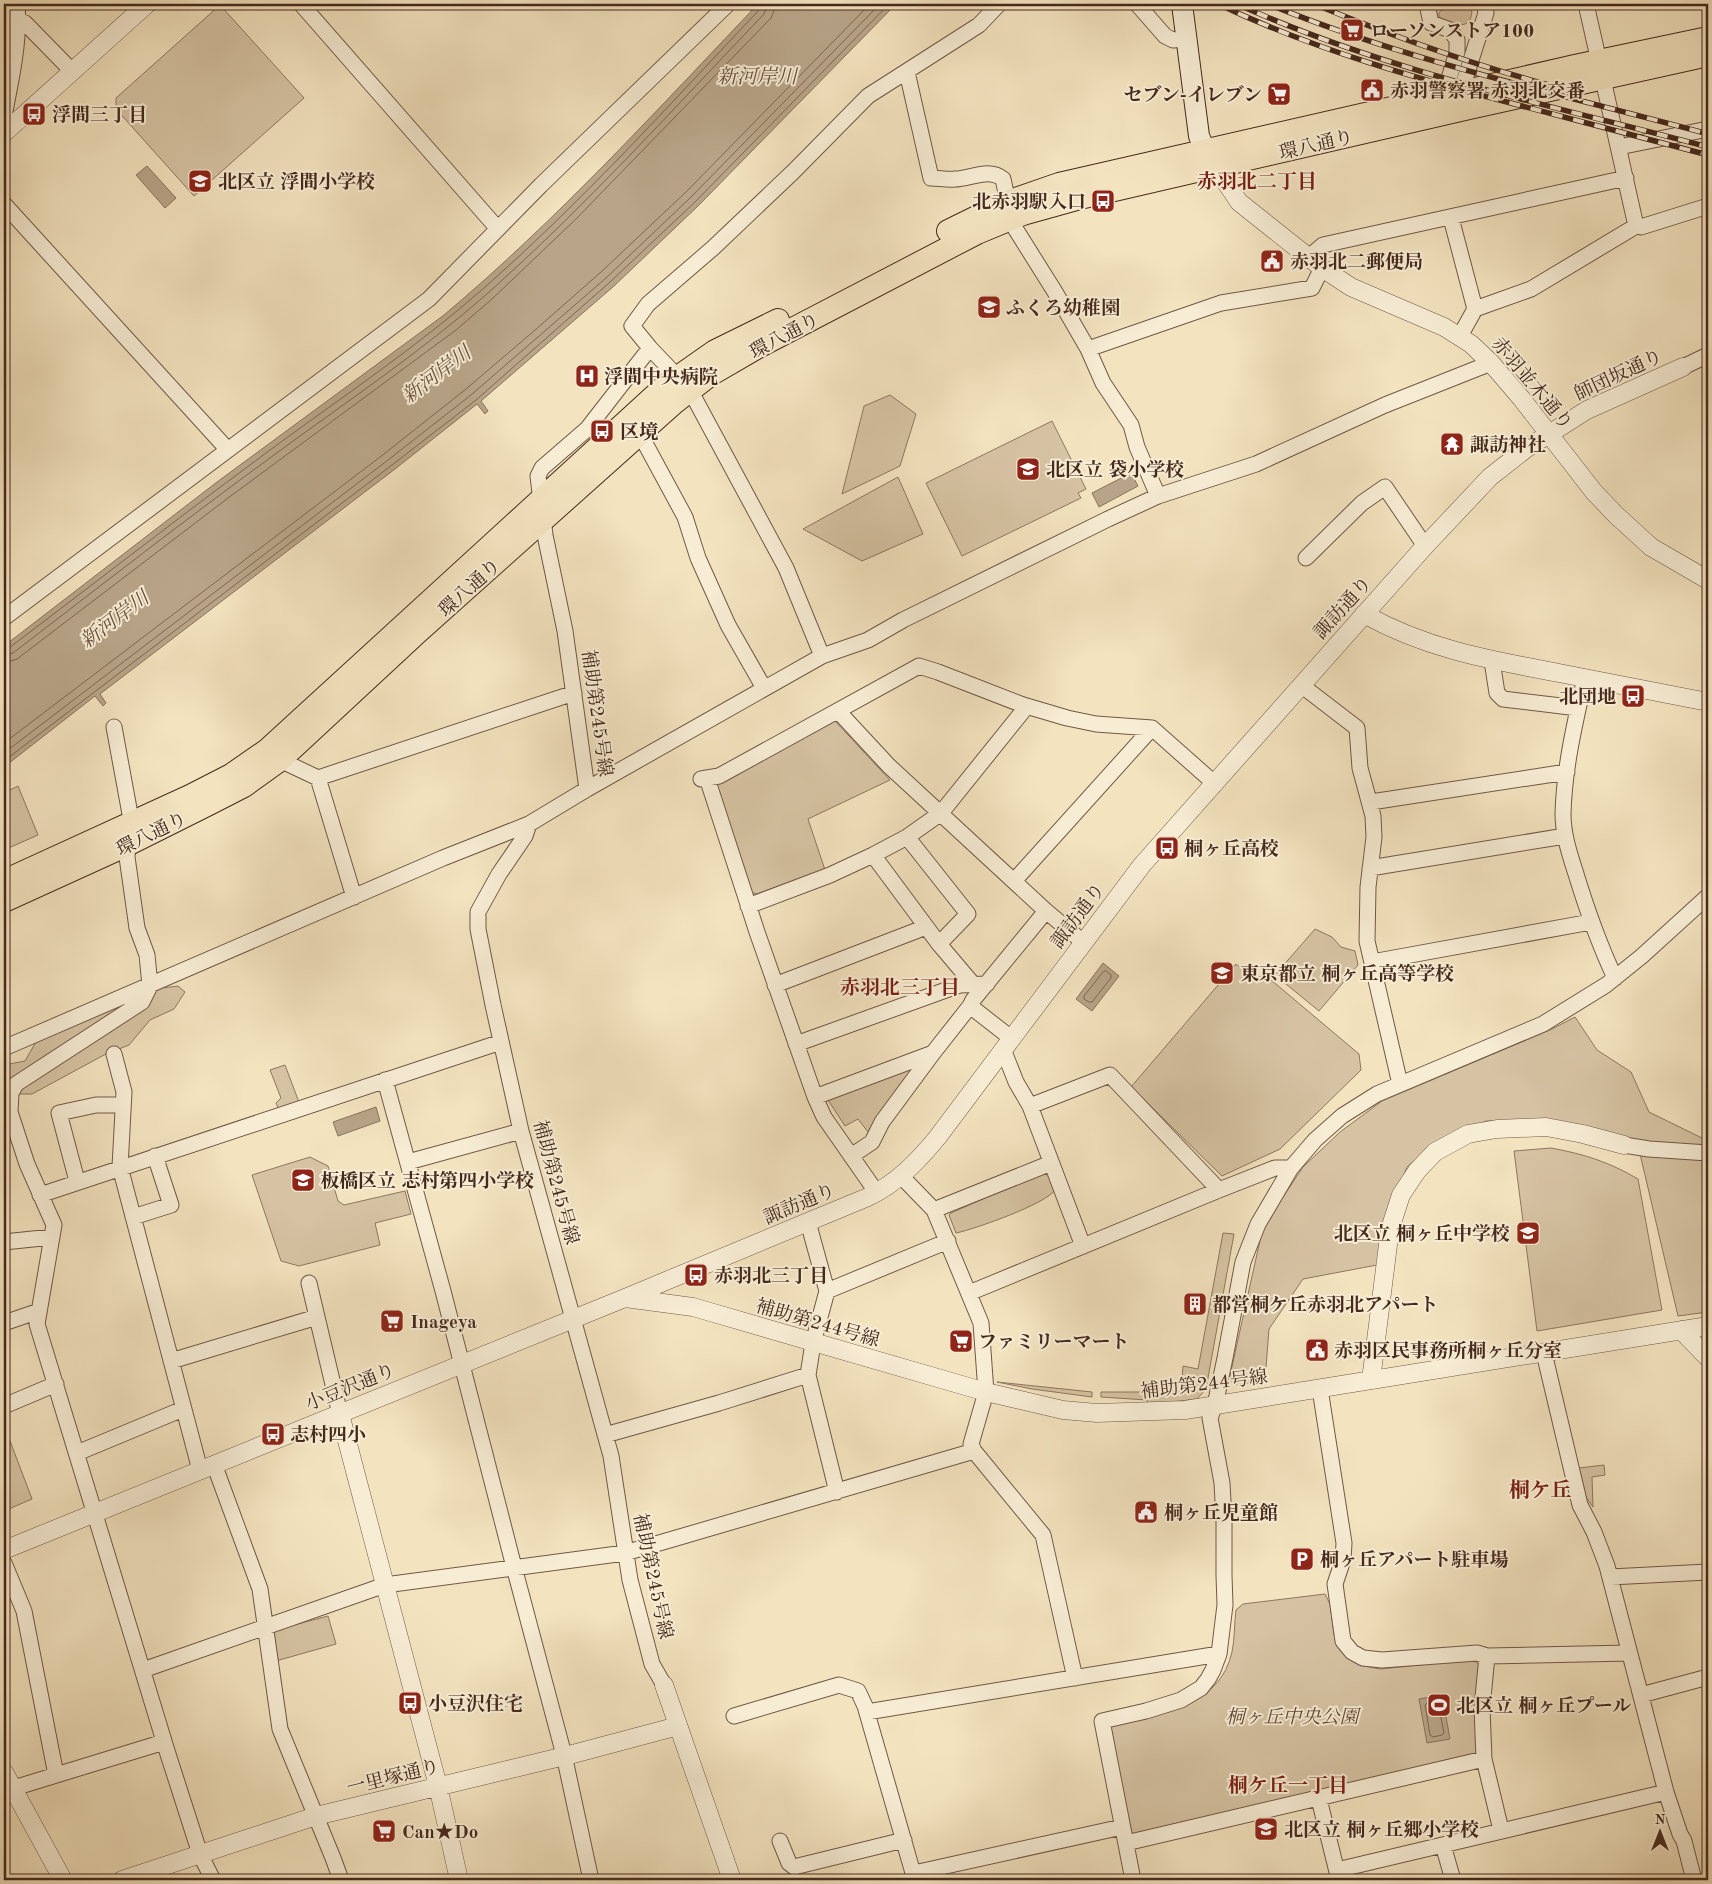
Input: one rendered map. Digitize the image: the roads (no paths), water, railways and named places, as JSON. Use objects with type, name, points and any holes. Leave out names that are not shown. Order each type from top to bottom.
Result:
[{"type":"main road","points":[[1182,4],[1199,136],[1210,158]]},
{"type":"main road","name":"環八通り","points":[[4,901],[129,835],[231,775],[267,750],[541,499],[684,383],[710,375],[758,347],[977,233],[1009,210],[1056,204],[1210,158],[1455,100],[1601,69],[1708,38]]},
{"type":"main road","name":"環八通り","points":[[1601,69],[1708,55]]},
{"type":"main road","name":"環八通り","points":[[4,881],[129,835],[244,786],[280,760],[418,632],[640,434],[684,383]]},
{"type":"street","points":[[5,124],[11,20],[17,4]]},
{"type":"street","points":[[5,124],[72,71],[147,4]]},
{"type":"street","points":[[301,4],[498,229]]},
{"type":"street","points":[[5,612],[228,450],[429,299],[728,4]]},
{"type":"street","points":[[822,656],[786,568],[684,383],[650,348],[632,326],[648,304],[713,248],[793,172],[868,96],[979,25],[999,4]]},
{"type":"street","points":[[1137,4],[1165,36],[1173,40],[1187,39]]},
{"type":"street","points":[[1427,4],[1430,23],[1450,30],[1456,37],[1458,52],[1448,82],[1455,100]]},
{"type":"street","points":[[1455,100],[1486,13],[1484,4]]},
{"type":"street","points":[[1586,4],[1636,226]]},
{"type":"street","points":[[11,20],[25,23],[72,71]]},
{"type":"street","points":[[1456,37],[1469,36],[1482,25]]},
{"type":"street","points":[[907,72],[931,178],[957,179],[976,174],[998,175],[1003,179],[1009,210],[1015,228],[1088,349],[1103,383],[1131,425],[1137,447],[1158,496]]},
{"type":"street","points":[[1619,147],[1708,128]]},
{"type":"street","name":"赤羽並木通り","points":[[1210,158],[1239,202],[1315,263],[1351,286],[1460,336],[1471,344],[1491,362],[1521,398],[1594,492],[1634,533],[1675,562],[1708,580]]},
{"type":"street","points":[[1088,349],[1221,303],[1312,288],[1315,263],[1323,245],[1626,178]]},
{"type":"street","points":[[4,204],[228,450]]},
{"type":"street","points":[[1460,336],[1475,309],[1531,289],[1636,226],[1641,227],[1708,206]]},
{"type":"street","points":[[1451,218],[1475,309]]},
{"type":"street","name":"補助第245号線","points":[[650,348],[588,429],[539,472],[538,476],[543,521],[565,631],[590,789],[530,824],[525,836],[499,874],[478,912],[480,939],[500,1042],[521,1131],[611,1456],[630,1580],[652,1664],[664,1685],[732,1880]]},
{"type":"street","name":"師団坂通り","points":[[1549,434],[1587,410],[1708,355]]},
{"type":"street","points":[[590,789],[822,656],[868,640],[903,620],[1108,519],[1158,496],[1256,464],[1378,408],[1491,362]]},
{"type":"street","points":[[640,434],[685,517],[698,558],[728,625],[764,688]]},
{"type":"street","name":"諏訪通り","points":[[573,1318],[877,1193],[901,1176],[925,1153],[1142,865],[1214,782],[1425,546],[1490,477],[1527,448],[1549,434]]},
{"type":"street","points":[[1306,558],[1362,503],[1385,488],[1425,546]]},
{"type":"street","points":[[1364,614],[1410,638],[1445,649],[1492,661],[1708,702]]},
{"type":"street","points":[[1492,661],[1497,693],[1503,699],[1578,708]]},
{"type":"street","points":[[877,1193],[824,1117],[815,1097],[704,779],[719,776],[919,666],[1028,706],[1067,718],[1096,724],[1152,728],[1214,782]]},
{"type":"street","points":[[1586,678],[1578,708],[1567,772],[1563,815],[1565,836],[1591,922],[1614,978]]},
{"type":"street","points":[[1301,685],[1357,728],[1360,768],[1374,816],[1374,837],[1368,887],[1367,941],[1400,1084]]},
{"type":"street","points":[[280,760],[318,778],[574,694]]},
{"type":"street","points":[[748,906],[830,875],[873,855],[907,836],[941,813],[1028,706]]},
{"type":"street","points":[[838,711],[889,766],[1046,911],[1083,942]]},
{"type":"street","points":[[114,727],[130,814],[127,857],[137,928],[147,955],[150,986],[142,1002],[16,1084],[11,1093],[10,1112],[26,1164],[54,1225],[37,1324],[164,1742],[200,1854],[213,1880]]},
{"type":"street","points":[[1014,881],[1152,728]]},
{"type":"street","points":[[1370,802],[1567,772]]},
{"type":"street","points":[[318,778],[354,897]]},
{"type":"street","points":[[4,1048],[443,858],[530,824]]},
{"type":"street","points":[[907,836],[968,914],[939,944]]},
{"type":"street","points":[[1370,868],[1565,836]]},
{"type":"street","points":[[873,855],[939,944],[980,987]]},
{"type":"street","points":[[1133,1880],[1102,1721],[1146,1711],[1181,1700],[1201,1688],[1213,1670],[1219,1654],[1225,1605],[1224,1520],[1222,1483],[1210,1418],[1215,1405],[1243,1262],[1258,1224],[1291,1168],[1315,1140],[1342,1116],[1377,1094],[1544,1024],[1614,978],[1681,923],[1708,896]]},
{"type":"street","points":[[851,1156],[872,1142],[882,1122],[933,1052],[970,1006],[980,987],[1046,911]]},
{"type":"street","points":[[1372,962],[1591,922]]},
{"type":"street","points":[[775,984],[926,927]]},
{"type":"street","points":[[796,1044],[960,985],[980,987]]},
{"type":"street","points":[[970,1006],[1007,1044],[1016,1082],[1030,1106],[1083,1246]]},
{"type":"street","points":[[40,1194],[500,1042]]},
{"type":"street","points":[[815,1097],[933,1052]]},
{"type":"street","points":[[114,1054],[124,1092],[120,1167],[184,1409],[260,1589],[264,1628],[280,1730],[339,1871],[340,1880]]},
{"type":"street","points":[[1030,1106],[1110,1075],[1219,1190]]},
{"type":"street","points":[[385,1080],[564,1755],[591,1880]]},
{"type":"street","points":[[77,1181],[59,1114],[96,1105],[124,1105]]},
{"type":"street","points":[[1371,1380],[1390,1229],[1401,1195],[1417,1171],[1435,1152],[1468,1134],[1496,1129],[1546,1127],[1624,1145],[1649,1149],[1708,1153]]},
{"type":"street","points":[[408,1162],[521,1131]]},
{"type":"street","points":[[133,1217],[171,1205],[154,1156]]},
{"type":"street","points":[[934,1210],[1050,1163]]},
{"type":"street","points":[[970,1293],[1275,1168],[1291,1168]]},
{"type":"street","points":[[901,1176],[934,1210],[981,1323],[986,1392],[971,1444],[974,1452],[1043,1535],[1075,1678]]},
{"type":"street","points":[[808,1222],[827,1291],[813,1343],[808,1375],[837,1492]]},
{"type":"street","points":[[4,1242],[52,1237]]},
{"type":"street","points":[[827,1291],[948,1241]]},
{"type":"street","points":[[309,1283],[340,1414],[438,1786],[459,1880]]},
{"type":"street","name":"補助第244号線","points":[[625,1298],[693,1308],[986,1392],[1063,1410],[1097,1413],[1185,1410],[1708,1326]]},
{"type":"street","points":[[4,1323],[39,1311]]},
{"type":"street","points":[[171,1361],[318,1317]]},
{"type":"street","name":"小豆沢通り","points":[[4,1550],[573,1318]]},
{"type":"street","points":[[1681,1330],[1708,1358]]},
{"type":"street","points":[[1544,1353],[1580,1505],[1594,1532],[1610,1577],[1666,1792],[1684,1841],[1694,1880]]},
{"type":"street","points":[[605,1435],[719,1403],[808,1375]]},
{"type":"street","points":[[4,1405],[56,1384]]},
{"type":"street","points":[[1320,1389],[1344,1543],[1343,1560],[1335,1584],[1343,1641],[1357,1656],[1372,1660],[1477,1653],[1487,1656],[1629,1653]]},
{"type":"street","points":[[77,1453],[184,1409]]},
{"type":"street","points":[[143,1670],[385,1585],[625,1553],[974,1452]]},
{"type":"street","points":[[4,1563],[24,1611],[56,1775]]},
{"type":"street","points":[[1610,1577],[1708,1572]]},
{"type":"street","points":[[867,1712],[1219,1654]]},
{"type":"street","points":[[1487,1656],[1482,1708],[1484,1759],[1501,1830]]},
{"type":"street","points":[[1641,1695],[1708,1677]]},
{"type":"street","points":[[734,1716],[839,1685],[858,1691],[867,1712],[915,1877],[1122,1827]]},
{"type":"street","name":"一里塚通り","points":[[122,1880],[316,1816],[678,1726]]},
{"type":"street","points":[[8,1789],[164,1742]]},
{"type":"street","points":[[1126,1843],[1484,1759]]},
{"type":"street","points":[[4,1772],[8,1789],[63,1880]]},
{"type":"street","points":[[1319,1799],[1338,1875],[1435,1846],[1666,1792]]},
{"type":"street","points":[[780,1841],[789,1863],[794,1868],[904,1840]]},
{"type":"street","points":[[1443,1845],[1453,1880]]},
{"type":"water","name":"新河岸川","points":[[758,4],[896,4],[699,205],[614,286],[481,401],[488,411],[485,414],[477,404],[395,469],[100,694],[106,703],[103,706],[95,696],[4,767],[4,646],[217,482],[444,315],[527,241],[606,164]]},
{"type":"water","points":[[147,166],[176,198],[165,208],[136,175]]},
{"type":"water","points":[[1131,473],[1138,486],[1099,507],[1092,493]]},
{"type":"water","points":[[1103,963],[1119,976],[1092,1011],[1076,999]]},
{"type":"water","points":[[376,1107],[380,1121],[338,1136],[333,1122]]},
{"type":"water","points":[[1442,1695],[1450,1739],[1427,1743],[1419,1699]]},
{"type":"railway","points":[[1218,4],[1292,36],[1367,62],[1483,96],[1708,155]]},
{"type":"railway","points":[[1237,4],[1294,28],[1410,68],[1708,147]]},
{"type":"railway","points":[[1268,4],[1322,25],[1431,60],[1541,91],[1708,134]]},
{"type":"railway","points":[[1314,4],[1432,49],[1552,86]]},
{"type":"place","name":"ローソンストア100","points":[[1352,30]]},
{"type":"place","name":"赤羽警察署 赤羽北交番","points":[[1372,90]]},
{"type":"place","name":"セブン-イレブン","points":[[1279,94]]},
{"type":"place","name":"浮間三丁目","points":[[34,114]]},
{"type":"place","name":"北区立 浮間小学校","points":[[200,181]]},
{"type":"place","name":"北赤羽駅入口","points":[[1103,201]]},
{"type":"place","name":"赤羽北二郵便局","points":[[1272,261]]},
{"type":"place","name":"ふくろ幼稚園","points":[[989,307]]},
{"type":"place","name":"浮間中央病院","points":[[587,376]]},
{"type":"place","name":"区境","points":[[602,431]]},
{"type":"place","name":"諏訪神社","points":[[1452,444]]},
{"type":"place","name":"北区立 袋小学校","points":[[1028,469]]},
{"type":"place","name":"北団地","points":[[1633,696]]},
{"type":"place","name":"桐ヶ丘高校","points":[[1167,848]]},
{"type":"place","name":"東京都立 桐ヶ丘高等学校","points":[[1222,973]]},
{"type":"place","name":"板橋区立 志村第四小学校","points":[[303,1180]]},
{"type":"place","name":"北区立 桐ヶ丘中学校","points":[[1528,1233]]},
{"type":"place","name":"赤羽北三丁目","points":[[696,1275]]},
{"type":"place","name":"都営桐ケ丘赤羽北アパート","points":[[1195,1304]]},
{"type":"place","name":"Inageya","points":[[392,1321]]},
{"type":"place","name":"ファミリーマート","points":[[961,1341]]},
{"type":"place","name":"赤羽区民事務所桐ヶ丘分室","points":[[1317,1350]]},
{"type":"place","name":"志村四小","points":[[273,1434]]},
{"type":"place","name":"桐ヶ丘児童館","points":[[1146,1512]]},
{"type":"place","name":"桐ヶ丘アパート駐車場","points":[[1302,1559]]},
{"type":"place","name":"小豆沢住宅","points":[[410,1703]]},
{"type":"place","name":"北区立 桐ヶ丘プール","points":[[1439,1705]]},
{"type":"place","name":"北区立 桐ヶ丘郷小学校","points":[[1266,1829]]},
{"type":"place","name":"Can★Do","points":[[384,1831]]},
{"type":"district","name":"赤羽北二丁目","points":[[1257,181]]},
{"type":"district","name":"赤羽北三丁目","points":[[900,987]]},
{"type":"district","name":"桐ケ丘","points":[[1540,1490]]},
{"type":"district","name":"桐ケ丘一丁目","points":[[1288,1785]]},
{"type":"park label","name":"桐ヶ丘中央公園","points":[[1292,1716]]}]
